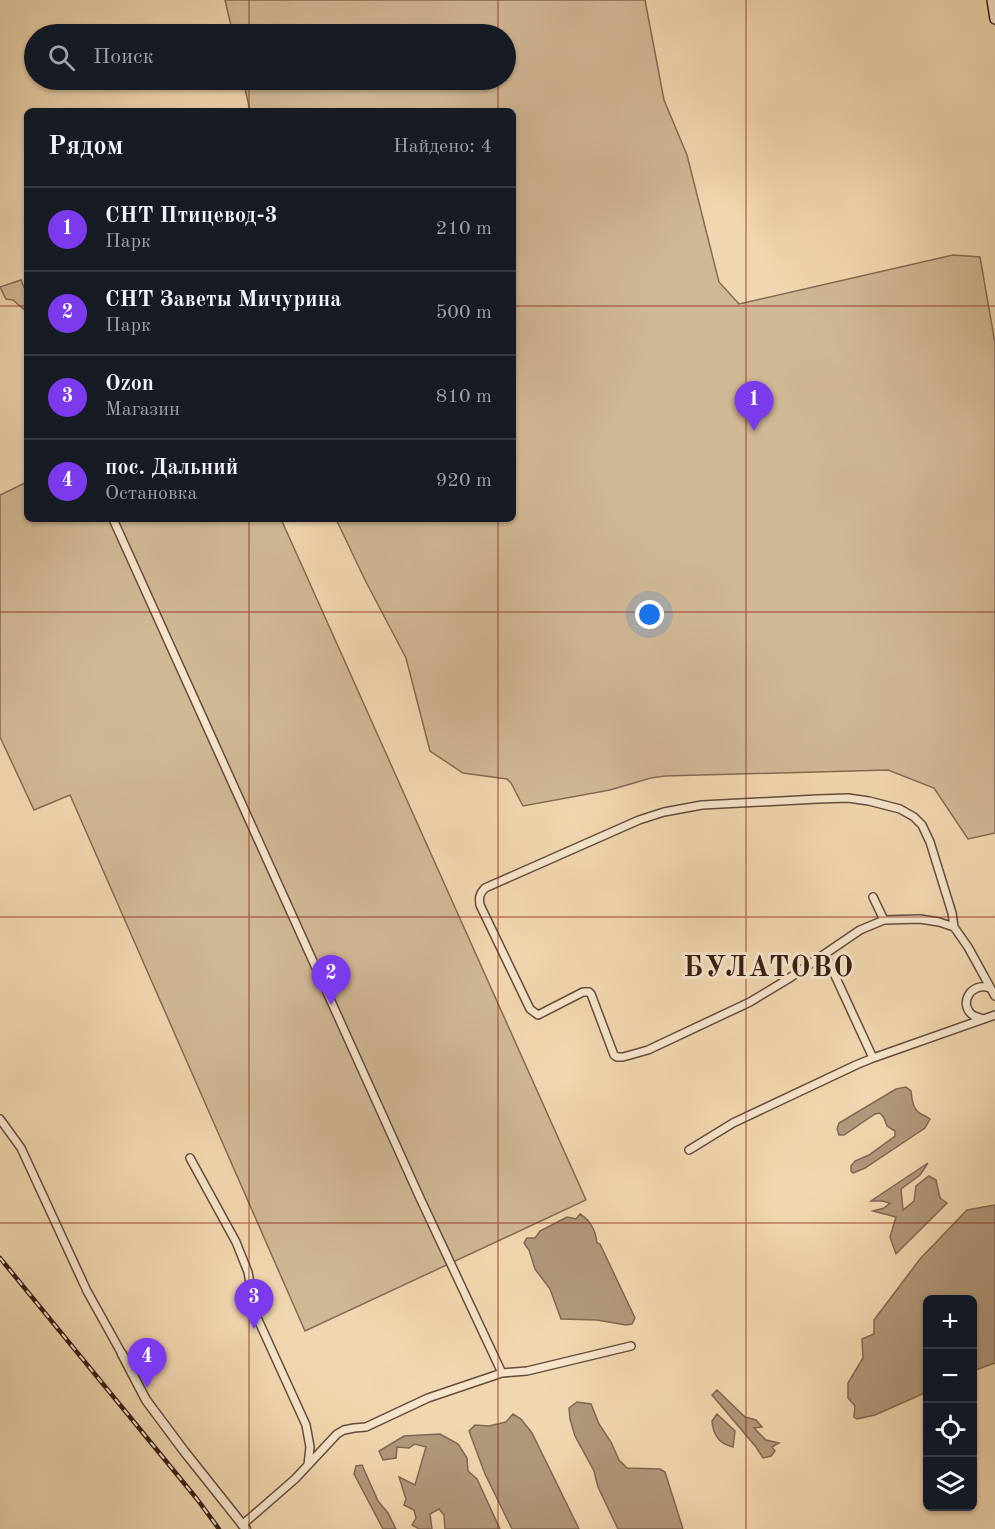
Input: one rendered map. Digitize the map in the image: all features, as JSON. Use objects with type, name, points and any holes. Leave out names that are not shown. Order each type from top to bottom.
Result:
[{"type":"main road","points":[[992,0],[995,18]]},
{"type":"street","points":[[114,522],[420,1198],[502,1373]]},
{"type":"street","points":[[954,927],[920,919],[884,920],[860,930],[750,1002],[648,1050],[617,1057],[614,1055],[589,992],[583,992],[538,1015],[530,1009],[480,906],[479,899],[485,888],[639,820],[664,812],[702,805],[848,798],[869,801],[900,808],[922,825],[930,842],[952,913],[954,927],[968,947],[995,996]]},
{"type":"street","points":[[873,897],[884,920]]},
{"type":"street","points":[[825,954],[873,1058]]},
{"type":"street","points":[[984,1018],[973,1015],[968,1008],[967,1000],[970,992],[977,987],[990,988]]},
{"type":"street","points":[[689,1150],[734,1123],[873,1058],[995,1015]]},
{"type":"street","points":[[0,1119],[21,1148],[87,1291],[146,1400],[244,1527],[308,1466],[337,1434],[344,1430],[366,1427],[428,1398],[502,1373],[527,1371],[631,1346]]},
{"type":"street","points":[[190,1158],[236,1242],[248,1272],[255,1313],[306,1425],[310,1447],[308,1466]]},
{"type":"shaded area","points":[[225,0],[645,0],[664,100],[687,155],[719,282],[739,304],[953,255],[980,257],[995,343],[995,833],[968,839],[934,788],[888,770],[665,776],[610,790],[523,806],[507,779],[463,773],[430,751],[406,658],[337,522],[516,522],[516,108],[249,108],[245,90],[516,90],[516,24],[231,24]]},
{"type":"shaded area","points":[[21,280],[24,287],[24,309],[13,300],[6,299],[0,287]]},
{"type":"shaded area","points":[[24,483],[24,522],[282,522],[586,1200],[305,1331],[70,795],[34,810],[0,737],[0,495]]},
{"type":"shaded area","points":[[906,1087],[911,1091],[916,1110],[930,1119],[925,1128],[865,1168],[853,1173],[851,1166],[855,1161],[869,1155],[895,1136],[895,1131],[887,1126],[880,1113],[844,1135],[839,1135],[837,1129],[839,1123],[896,1089]]},
{"type":"shaded area","points":[[928,1163],[920,1175],[901,1189],[903,1210],[914,1201],[916,1186],[929,1176],[936,1180],[940,1198],[947,1203],[896,1254],[890,1237],[896,1217],[873,1211],[884,1208],[890,1203],[871,1201]]},
{"type":"shaded area","points":[[995,1205],[995,1363],[977,1370],[977,1295],[923,1295],[923,1394],[875,1415],[857,1419],[854,1417],[855,1406],[848,1398],[848,1383],[863,1358],[862,1339],[874,1334],[874,1320],[920,1259],[967,1210]]},
{"type":"shaded area","points":[[580,1214],[587,1219],[594,1230],[597,1243],[600,1244],[635,1318],[632,1324],[561,1319],[550,1289],[535,1269],[529,1250],[524,1243],[527,1238],[535,1238],[540,1231],[567,1217],[576,1219]]},
{"type":"shaded area","points":[[717,1390],[745,1417],[756,1420],[762,1427],[754,1428],[766,1440],[779,1443],[772,1447],[775,1451],[771,1456],[763,1458],[712,1395]]},
{"type":"shaded area","points":[[577,1402],[591,1404],[619,1460],[627,1468],[660,1469],[665,1472],[683,1529],[618,1529],[598,1487],[594,1471],[575,1436],[569,1408]]},
{"type":"shaded area","points":[[513,1414],[521,1419],[532,1433],[579,1529],[512,1529],[485,1474],[469,1431],[475,1425],[489,1426],[506,1422]]},
{"type":"shaded area","points":[[717,1414],[735,1431],[733,1447],[724,1444],[715,1435],[712,1421]]},
{"type":"shaded area","points":[[440,1434],[458,1444],[467,1458],[468,1471],[477,1479],[500,1529],[445,1529],[444,1515],[439,1509],[430,1514],[432,1529],[419,1529],[412,1525],[416,1518],[414,1510],[404,1505],[406,1499],[399,1477],[415,1485],[426,1447],[415,1444],[409,1448],[397,1447],[396,1458],[383,1460],[379,1451],[404,1436]]},
{"type":"shaded area","points":[[362,1465],[378,1501],[388,1513],[396,1529],[383,1529],[354,1474],[356,1466]]},
{"type":"railway","points":[[0,1258],[219,1529]]},
{"type":"place","name":"СНТ Птицевод-3","points":[[754,431]]},
{"type":"place","name":"СНТ Заветы Мичурина","points":[[331,1005]]},
{"type":"place","name":"Ozon","points":[[254,1329]]},
{"type":"place","name":"пос. Дальний","points":[[147,1388]]},
{"type":"district","name":"БУЛАТОВО","points":[[769,966]]}]
